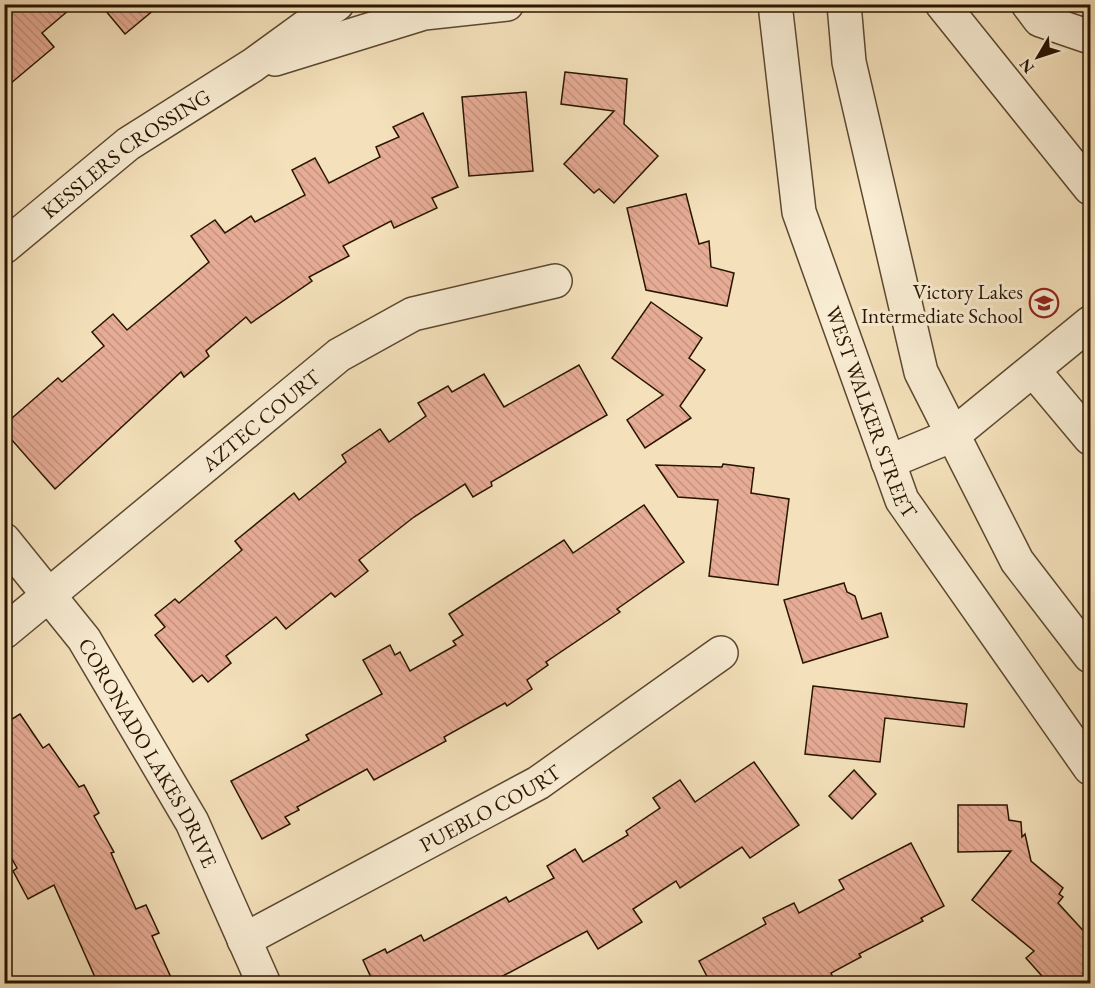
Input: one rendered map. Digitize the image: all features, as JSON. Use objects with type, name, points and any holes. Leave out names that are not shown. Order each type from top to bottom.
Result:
[{"type":"street","name":"KESSLERS CROSSING","points":[[4,247],[128,144],[253,65],[337,4]]},
{"type":"street","name":"KESSLERS CROSSING","points":[[253,65],[424,13],[507,4]]},
{"type":"street","name":"WEST WALKER STREET","points":[[775,4],[799,212],[902,500],[1090,768]]},
{"type":"street","points":[[844,4],[849,62],[921,372],[1017,561],[1090,656]]},
{"type":"street","points":[[942,4],[1090,188]]},
{"type":"street","points":[[1028,4],[1040,20],[1087,36],[1090,33]]},
{"type":"street","name":"AZTEC COURT","points":[[4,632],[339,355],[413,314],[555,281]]},
{"type":"street","points":[[888,462],[953,435],[1090,322]]},
{"type":"street","points":[[1033,370],[1090,438]]},
{"type":"street","name":"CORONADO LAKES DRIVE","points":[[4,540],[84,639],[192,822],[264,984]]},
{"type":"street","name":"PUEBLO COURT","points":[[244,940],[538,783],[721,653]]},
{"type":"building","points":[[4,4],[76,4],[42,33],[54,47],[4,89]]},
{"type":"building","points":[[100,4],[161,4],[125,34]]},
{"type":"building","points":[[565,72],[627,79],[624,124],[658,156],[614,203],[599,189],[594,193],[564,164],[614,111],[561,104]]},
{"type":"building","points":[[526,92],[533,171],[469,176],[462,97]]},
{"type":"building","points":[[423,113],[458,187],[432,198],[437,208],[394,228],[391,221],[343,246],[349,256],[309,277],[312,281],[251,323],[246,317],[206,351],[209,356],[184,377],[181,372],[55,489],[4,431],[4,425],[58,378],[62,382],[104,346],[92,332],[113,314],[127,330],[209,262],[191,236],[215,220],[225,233],[251,216],[255,222],[305,195],[292,170],[315,158],[329,183],[380,157],[376,147],[399,137],[393,127]]},
{"type":"building","points":[[686,194],[699,244],[709,241],[711,267],[734,273],[727,306],[646,290],[627,208]]},
{"type":"building","points":[[651,302],[702,338],[689,358],[705,370],[680,406],[691,418],[645,448],[627,420],[663,395],[612,358]]},
{"type":"building","points":[[579,365],[607,415],[491,482],[492,486],[473,497],[465,484],[414,517],[359,560],[368,571],[335,597],[331,593],[286,629],[276,617],[226,656],[231,663],[208,682],[202,675],[193,682],[155,635],[165,627],[155,615],[175,599],[179,603],[242,550],[235,541],[294,493],[299,500],[346,462],[342,455],[380,429],[389,442],[426,416],[418,403],[448,386],[452,392],[484,374],[504,407]]},
{"type":"building","points":[[723,464],[754,468],[751,493],[789,499],[778,585],[709,576],[718,500],[678,497],[656,465],[722,467]]},
{"type":"building","points":[[644,505],[684,562],[617,609],[620,612],[546,662],[548,665],[527,680],[532,689],[507,706],[505,703],[444,737],[446,741],[374,780],[367,769],[297,807],[299,810],[285,817],[290,824],[262,839],[231,781],[309,740],[306,735],[382,694],[363,660],[390,645],[395,655],[400,652],[410,671],[456,645],[453,641],[463,635],[449,614],[564,540],[573,553]]},
{"type":"building","points":[[844,583],[847,592],[855,596],[862,619],[881,613],[888,637],[803,663],[784,600]]},
{"type":"building","points":[[813,686],[967,704],[964,727],[885,718],[880,762],[805,754]]},
{"type":"building","points":[[20,714],[43,748],[49,744],[79,787],[84,785],[99,813],[94,816],[114,852],[111,853],[136,909],[146,905],[159,933],[152,936],[174,984],[98,984],[54,885],[28,899],[13,871],[17,868],[4,845],[4,724]]},
{"type":"building","points":[[754,762],[799,825],[750,858],[742,847],[680,888],[676,881],[633,909],[642,922],[598,949],[587,931],[488,984],[374,984],[363,960],[385,949],[387,953],[421,935],[424,941],[506,897],[509,902],[554,878],[547,866],[575,849],[583,862],[628,835],[626,831],[660,808],[653,798],[680,780],[695,802]]},
{"type":"building","points":[[854,770],[876,794],[852,819],[829,796]]},
{"type":"building","points":[[958,805],[1007,805],[1009,820],[1021,822],[1022,837],[1025,834],[1031,861],[1063,888],[1059,894],[1063,897],[1058,903],[1090,938],[1090,984],[1049,984],[1026,958],[1034,951],[972,900],[1011,851],[958,852]]},
{"type":"building","points":[[911,843],[944,906],[921,918],[923,921],[859,954],[861,957],[831,973],[836,984],[711,984],[699,961],[766,924],[763,918],[794,903],[799,913],[844,889],[839,880]]},
{"type":"place","name":"Victory Lakes Intermediate School","points":[[1044,303]]}]
